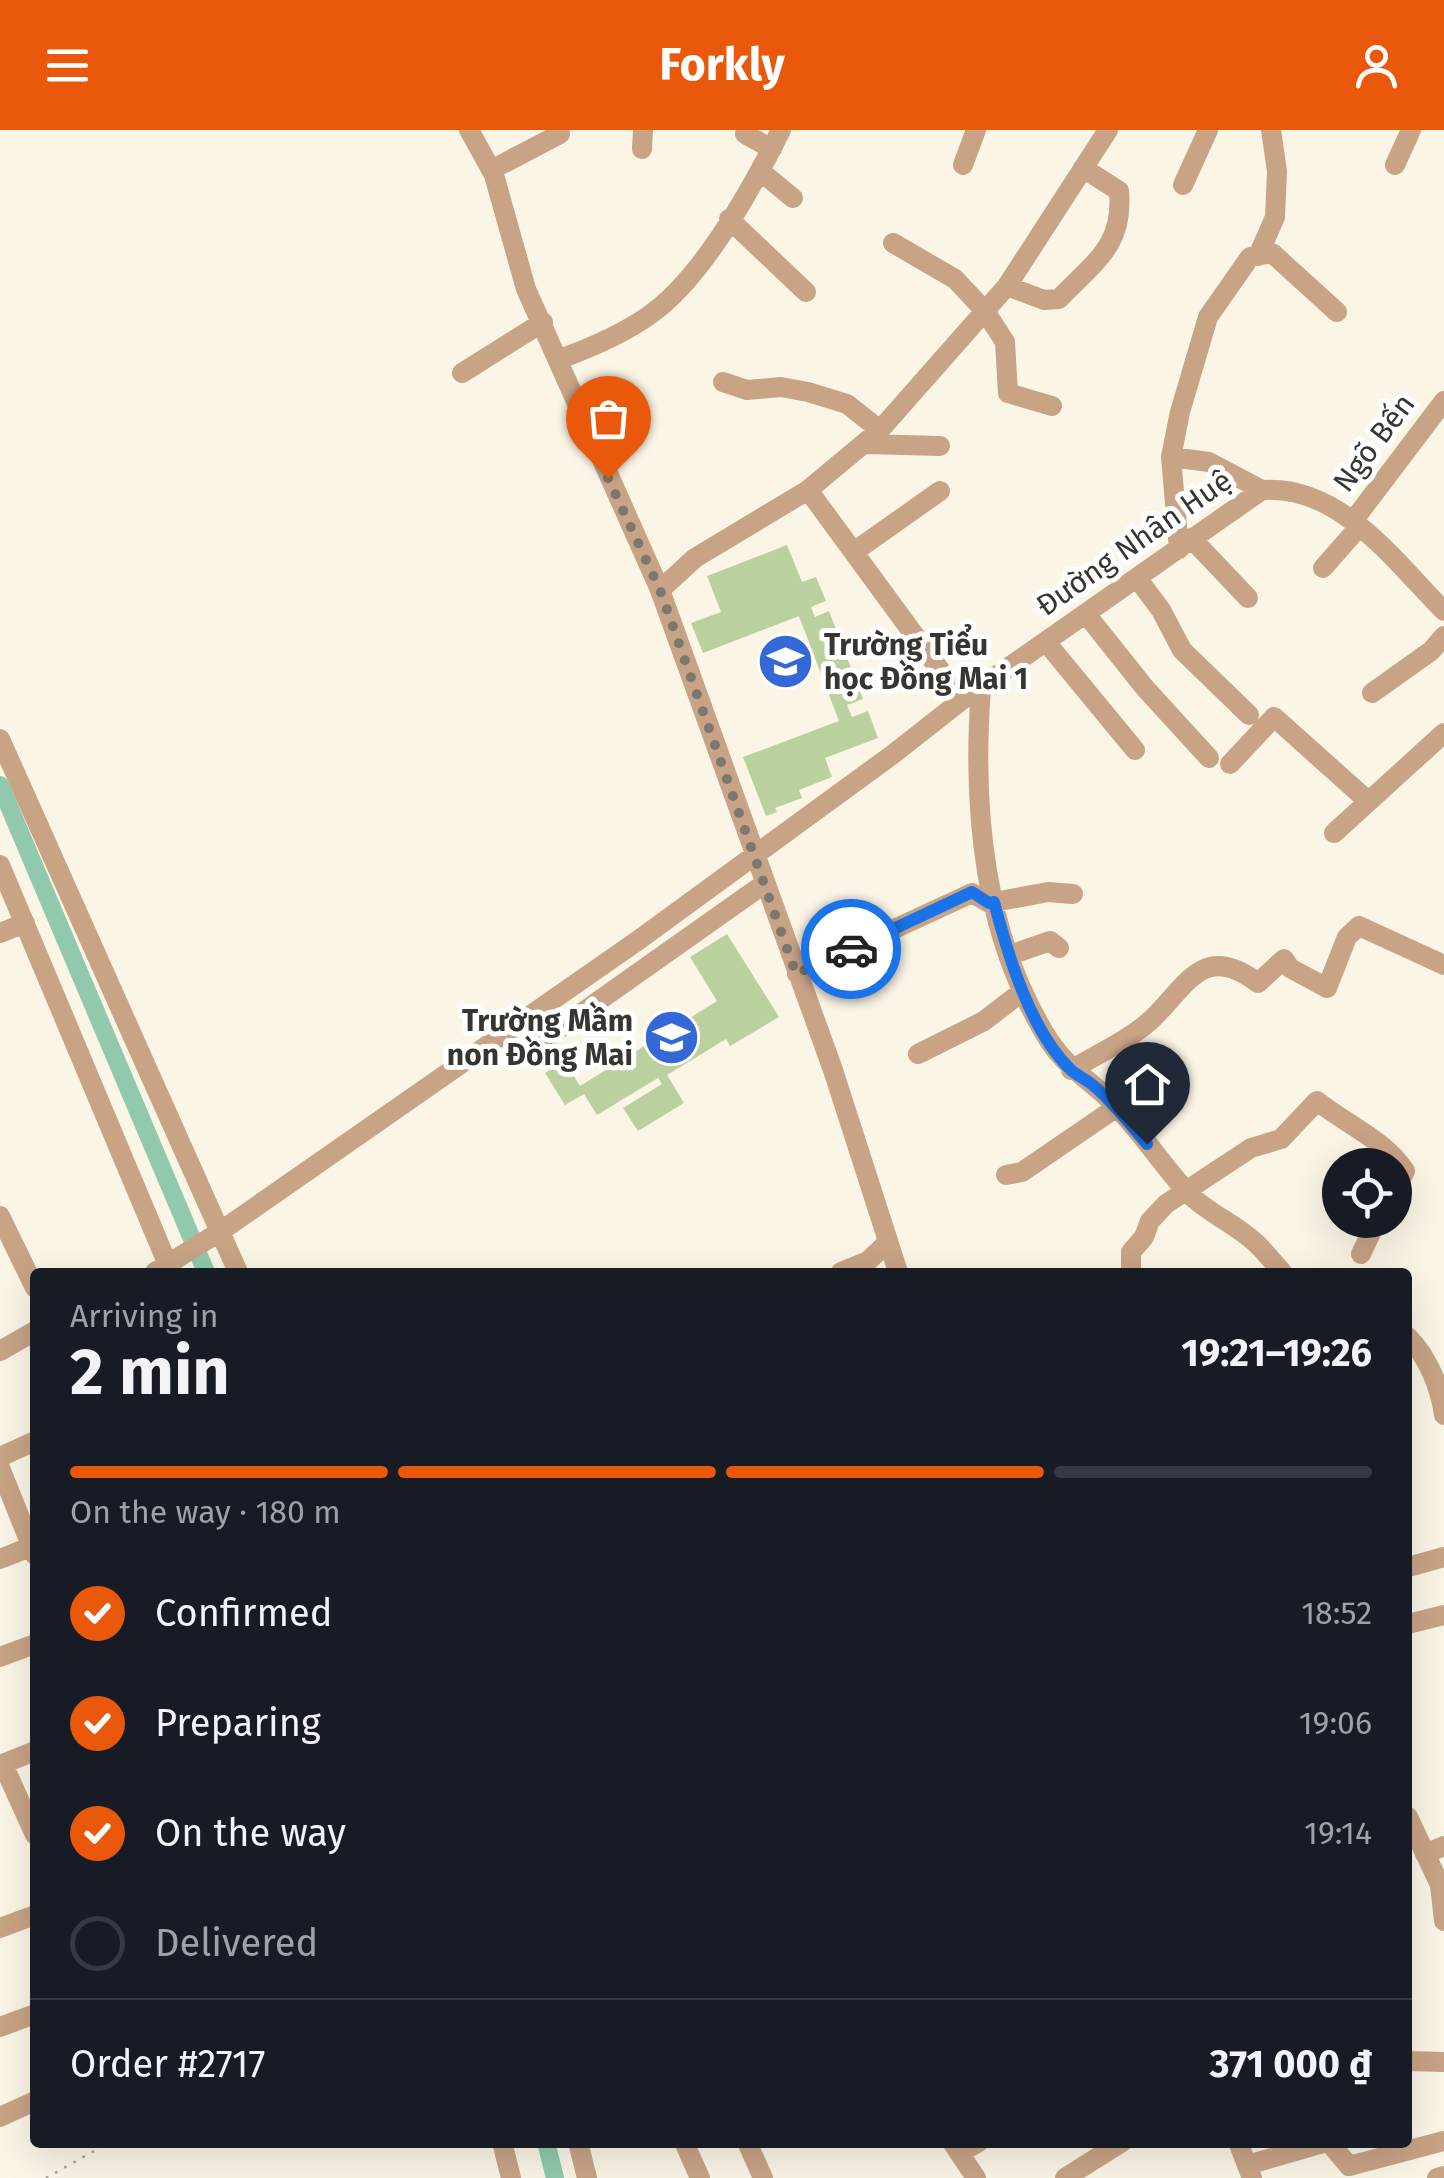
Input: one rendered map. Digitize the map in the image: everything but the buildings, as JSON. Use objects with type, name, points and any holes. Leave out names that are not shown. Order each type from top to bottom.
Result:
[{"type":"street","points":[[963,165],[976,130]]},
{"type":"street","points":[[660,590],[695,558],[808,490],[873,437],[1008,286],[1108,130]]},
{"type":"street","points":[[1184,185],[1208,130]]},
{"type":"street","points":[[1258,256],[1275,216],[1277,172],[1271,130]]},
{"type":"street","points":[[1395,165],[1410,130]]},
{"type":"street","points":[[474,131],[491,170],[526,289],[660,590],[833,1070],[896,1268]]},
{"type":"street","points":[[491,170],[560,134]]},
{"type":"street","points":[[560,360],[651,314],[700,266],[776,140],[745,134]]},
{"type":"street","points":[[1008,286],[1044,300],[1058,299],[1106,251],[1122,220],[1119,192],[1084,168]]},
{"type":"street","points":[[760,171],[792,198]]},
{"type":"street","points":[[729,219],[806,292]]},
{"type":"street","points":[[893,242],[956,279],[985,311],[1005,342],[1008,393],[1052,406]]},
{"type":"street","points":[[1248,598],[1186,543],[1171,457],[1208,317],[1250,257],[1272,253],[1337,312]]},
{"type":"street","points":[[462,374],[543,322]]},
{"type":"street","points":[[722,382],[747,390],[781,387],[808,392],[848,404],[873,437],[940,446]]},
{"type":"street","name":"Ngõ Bến","points":[[1323,568],[1444,401]]},
{"type":"street","points":[[1171,457],[1209,462],[1262,490]]},
{"type":"street","points":[[808,490],[962,700]]},
{"type":"street","name":"Đường Nhân Huệ","points":[[168,1268],[640,939],[962,700],[1262,490],[1300,493],[1330,504],[1356,524],[1444,611]]},
{"type":"street","points":[[855,551],[940,491]]},
{"type":"street","points":[[1137,578],[1161,610],[1182,650],[1249,715]]},
{"type":"street","points":[[1086,614],[1208,758]]},
{"type":"street","points":[[1372,693],[1432,650],[1444,636]]},
{"type":"street","points":[[1046,642],[1135,750]]},
{"type":"street","points":[[982,688],[978,727],[981,844],[994,902],[1023,991],[1051,1044],[1071,1070],[1092,1083],[1117,1107],[1187,1192],[1207,1211],[1256,1243],[1278,1268]]},
{"type":"street","points":[[1230,764],[1274,717],[1368,802]]},
{"type":"street","points":[[1334,833],[1444,732]]},
{"type":"street","points":[[0,740],[236,1268]]},
{"type":"street","points":[[0,865],[164,1268]]},
{"type":"street","points":[[522,1055],[764,884]]},
{"type":"street","points":[[796,974],[972,892],[989,903],[1048,892],[1073,894]]},
{"type":"street","points":[[0,933],[25,923]]},
{"type":"street","points":[[1071,1070],[1149,1022],[1196,970],[1241,970],[1258,983],[1284,959],[1290,968],[1327,988],[1347,937],[1360,926],[1444,965]]},
{"type":"street","points":[[640,939],[656,962]]},
{"type":"street","points":[[1010,954],[1050,940],[1060,948]]},
{"type":"street","points":[[918,1054],[984,1022],[1023,991]]},
{"type":"street","points":[[1131,1268],[1130,1252],[1166,1204],[1250,1148],[1284,1137],[1317,1100],[1385,1148]]},
{"type":"street","points":[[1006,1175],[1022,1172],[1117,1107]]},
{"type":"street","points":[[0,1216],[30,1278]]},
{"type":"street","points":[[1361,1254],[1368,1238]]},
{"type":"street","points":[[851,1268],[868,1261],[887,1244]]},
{"type":"street","points":[[0,1351],[30,1334]]},
{"type":"street","points":[[1412,1341],[1442,1391],[1444,1415]]},
{"type":"street","points":[[0,1456],[30,1443]]},
{"type":"street","points":[[0,1468],[30,1539]]},
{"type":"street","points":[[0,1559],[30,1550]]},
{"type":"street","points":[[1412,1565],[1444,1557]]},
{"type":"street","points":[[1412,1623],[1444,1615]]},
{"type":"street","points":[[0,1657],[30,1646]]},
{"type":"street","points":[[30,1753],[2,1765],[30,1824]]},
{"type":"street","points":[[1412,1822],[1434,1850],[1444,1921]]},
{"type":"street","points":[[0,1928],[30,1917]]},
{"type":"street","points":[[0,2028],[30,2016]]},
{"type":"street","points":[[1412,2061],[1443,2059]]},
{"type":"street","points":[[0,2118],[30,2103]]},
{"type":"street","points":[[1333,2148],[1349,2166],[1444,2141]]},
{"type":"street","points":[[504,2148],[511,2178]]},
{"type":"street","points":[[580,2148],[587,2178]]},
{"type":"street","points":[[687,2148],[700,2178]]},
{"type":"street","points":[[750,2148],[764,2178]]},
{"type":"street","points":[[956,2148],[976,2178]]},
{"type":"street","points":[[1065,2178],[1112,2148]]},
{"type":"street","points":[[1249,2171],[1312,2148]]},
{"type":"path","points":[[46,2178],[99,2148]]},
{"type":"waterway","points":[[0,785],[204,1268]]},
{"type":"waterway","points":[[548,2148],[555,2178]]},
{"type":"way so far","points":[[608,478],[660,590],[796,974],[851,949]]},
{"type":"place","name":"Trường Tiểu học Đồng Mai 1","points":[[785,662]]},
{"type":"place","name":"Trường Mầm non Đồng Mai","points":[[672,1038]]},
{"type":"route","points":[[851,949],[972,892],[994,902],[1020,986],[1051,1044],[1071,1070],[1092,1083],[1117,1107],[1147,1144]]}]
